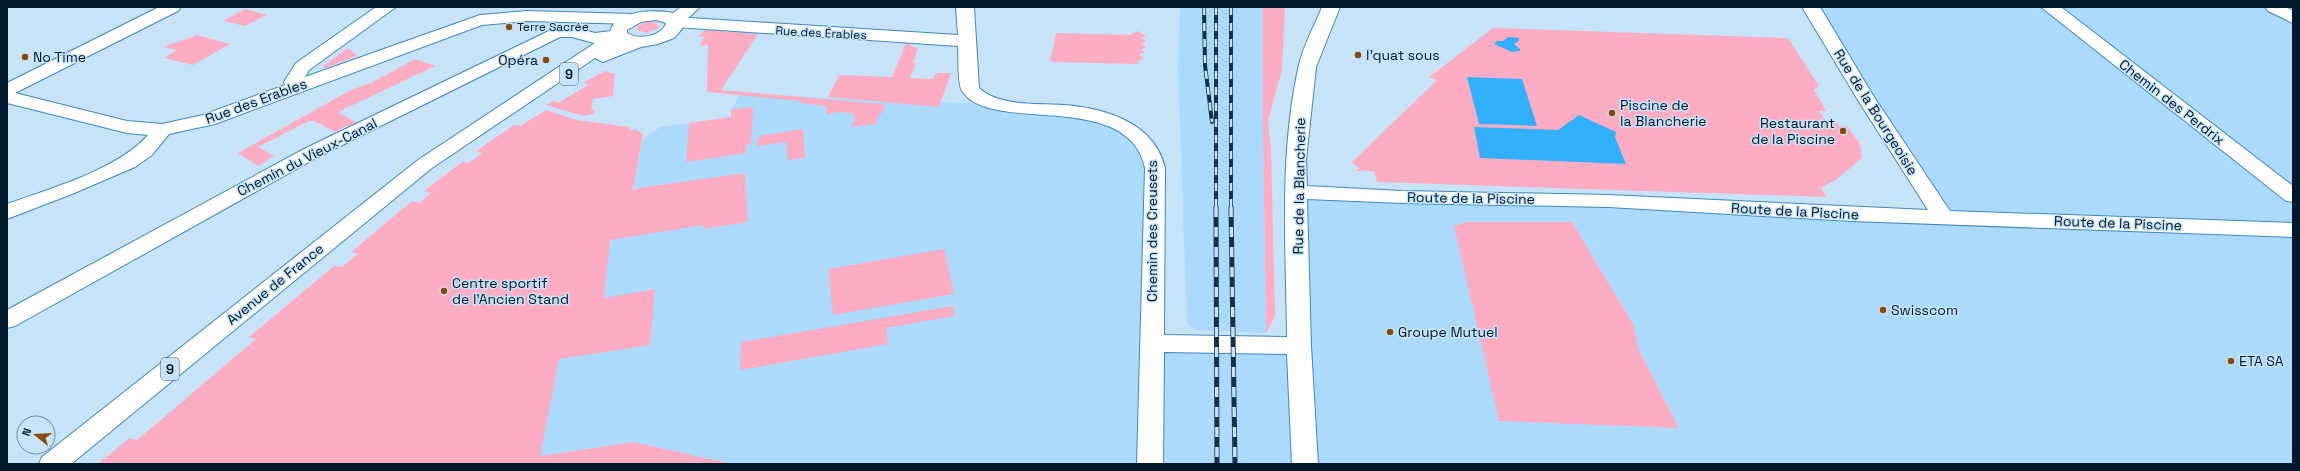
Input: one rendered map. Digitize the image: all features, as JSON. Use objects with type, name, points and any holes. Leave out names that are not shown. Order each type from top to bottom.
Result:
[{"type":"street","points":[[7,90],[172,7]]},
{"type":"street","points":[[297,86],[293,82],[302,67],[386,7]]},
{"type":"street","points":[[674,17],[691,7]]},
{"type":"street","name":"Chemin des Creusets","points":[[965,7],[970,89],[980,99],[1007,106],[1076,112],[1108,119],[1125,128],[1149,148],[1155,168],[1150,464]]},
{"type":"street","name":"Rue de la Blancherie","points":[[1305,464],[1299,346],[1296,160],[1305,76],[1331,7]]},
{"type":"street","name":"Rue de la Bourgeoisie","points":[[1811,7],[1865,97],[1943,217]]},
{"type":"street","name":"Chemin des Perdrix","points":[[2050,7],[2293,196]]},
{"type":"street","points":[[2274,7],[2293,18]]},
{"type":"street","name":"Rue des Érables","points":[[633,19],[652,15],[968,41]]},
{"type":"street","name":"Rue des Erables","points":[[7,97],[128,127],[162,130],[208,120],[433,36],[480,20],[498,17],[527,16],[579,18]]},
{"type":"street","name":"Avenue de France","points":[[503,110],[607,55],[637,42],[648,41],[664,36],[674,27],[674,17]]},
{"type":"street","points":[[579,18],[633,19]]},
{"type":"street","points":[[579,18],[618,35],[625,40],[637,42]]},
{"type":"street","name":"Avenue de France","points":[[52,464],[378,200],[425,164],[503,110],[618,35],[621,26],[633,19]]},
{"type":"street","name":"Chemin du Vieux-Canal","points":[[7,320],[311,153],[557,32],[573,32],[594,38],[618,35]]},
{"type":"street","points":[[7,212],[65,190],[128,163],[145,151],[162,130]]},
{"type":"street","name":"Route de la Piscine","points":[[1296,192],[1402,197],[1616,202],[1943,217],[2293,230]]},
{"type":"street","points":[[1151,343],[1299,346]]},
{"type":"shaded area","points":[[1180,7],[1263,7],[1266,333],[1196,330],[1187,323],[1178,70]]},
{"type":"shaded area","points":[[1263,7],[1285,7],[1282,70],[1268,120],[1271,151],[1275,316],[1266,333],[1263,119]]},
{"type":"shaded area","points":[[1811,7],[2293,7],[2293,464],[732,464],[634,442],[540,456],[568,308],[632,196],[643,139],[660,127],[731,117],[731,110],[740,95],[996,104],[1076,112],[1145,142],[1151,342],[1298,346],[1296,192],[1942,217]]},
{"type":"shaded area","points":[[245,9],[267,15],[245,26],[223,21]]},
{"type":"shaded area","points":[[647,22],[657,23],[659,28],[647,33],[636,30],[637,26]]},
{"type":"shaded area","name":"Piscine de la Blancherie","points":[[1493,28],[1788,38],[1819,86],[1814,90],[1826,111],[1819,111],[1825,120],[1835,121],[1838,126],[1847,126],[1860,144],[1862,158],[1837,179],[1821,188],[1827,197],[1377,182],[1374,171],[1355,171],[1359,168],[1352,162],[1437,80],[1429,77]]},
{"type":"shaded area","points":[[705,30],[758,34],[721,90],[883,104],[885,107],[881,114],[878,115],[876,124],[850,127],[855,120],[852,113],[838,112],[826,115],[826,106],[801,103],[800,101],[707,92],[708,45],[699,46],[705,37],[698,36]]},
{"type":"shaded area","points":[[1137,31],[1146,36],[1141,38],[1146,41],[1142,44],[1146,47],[1141,50],[1145,52],[1139,55],[1144,58],[1138,61],[1138,64],[1050,62],[1056,33],[1130,35]]},
{"type":"shaded area","points":[[197,35],[230,44],[193,65],[164,58],[177,50],[163,47]]},
{"type":"shaded area","points":[[906,43],[918,49],[913,63],[916,63],[910,78],[933,79],[936,73],[951,73],[939,107],[828,97],[839,75],[892,77]]},
{"type":"shaded area","points":[[348,48],[357,56],[325,68],[322,67]]},
{"type":"shaded area","points":[[415,59],[435,66],[338,112],[360,125],[356,128],[346,126],[335,132],[314,121],[309,121],[258,147],[274,156],[258,166],[238,153],[349,91],[373,82]]},
{"type":"shaded area","points":[[605,71],[615,74],[613,96],[593,99],[591,109],[595,109],[594,114],[583,116],[546,105],[553,101],[558,103],[588,85],[584,82]]},
{"type":"shaded area","points":[[750,107],[753,108],[751,144],[746,145],[746,153],[686,162],[689,123],[731,117],[731,110]]},
{"type":"shaded area","name":"Centre sportif de l'Ancien Stand","points":[[546,110],[577,120],[630,127],[628,129],[631,131],[635,129],[643,134],[633,191],[638,188],[745,173],[748,222],[704,229],[704,225],[610,240],[604,298],[655,289],[650,345],[559,359],[540,456],[634,442],[732,464],[98,464],[129,438],[137,440],[256,339],[249,337],[334,266],[342,267],[358,254],[351,252],[412,201],[419,203],[431,193],[424,191],[462,162],[469,163],[482,153],[476,151],[514,125],[520,126]]},
{"type":"shaded area","points":[[803,129],[805,158],[788,160],[786,142],[756,146],[759,136]]},
{"type":"shaded area","points":[[1466,222],[1572,222],[1633,324],[1639,350],[1679,428],[1499,421],[1454,226]]},
{"type":"shaded area","points":[[944,249],[954,294],[833,315],[828,269]]},
{"type":"shaded area","points":[[953,306],[955,316],[886,328],[888,344],[740,370],[741,342]]},
{"type":"water","points":[[1508,37],[1519,38],[1519,41],[1514,44],[1520,49],[1520,51],[1512,52],[1494,44],[1497,41],[1503,41]]},
{"type":"water","points":[[1467,77],[1522,79],[1537,126],[1479,124]]},
{"type":"water","points":[[1579,115],[1616,132],[1615,137],[1626,164],[1480,158],[1474,127],[1558,130]]},
{"type":"railway","points":[[1204,7],[1205,65],[1212,122]]},
{"type":"railway","points":[[1216,7],[1216,207]]},
{"type":"railway","points":[[1231,7],[1231,207]]},
{"type":"railway","points":[[1216,207],[1217,464]]},
{"type":"railway","points":[[1231,207],[1235,464]]},
{"type":"place","name":"Terre Sacrée","points":[[509,27]]},
{"type":"place","name":"l'quat sous","points":[[1358,55]]},
{"type":"place","name":"No Time","points":[[25,57]]},
{"type":"place","name":"Opéra","points":[[546,60]]},
{"type":"place","name":"Piscine de la Blancherie","points":[[1612,113]]},
{"type":"place","name":"Restaurant de la Piscine","points":[[1843,131]]},
{"type":"place","name":"Centre sportif de l'Ancien Stand","points":[[444,291]]},
{"type":"place","name":"Swisscom","points":[[1883,310]]},
{"type":"place","name":"Groupe Mutuel","points":[[1390,332]]},
{"type":"place","name":"ETA SA","points":[[2231,361]]}]
